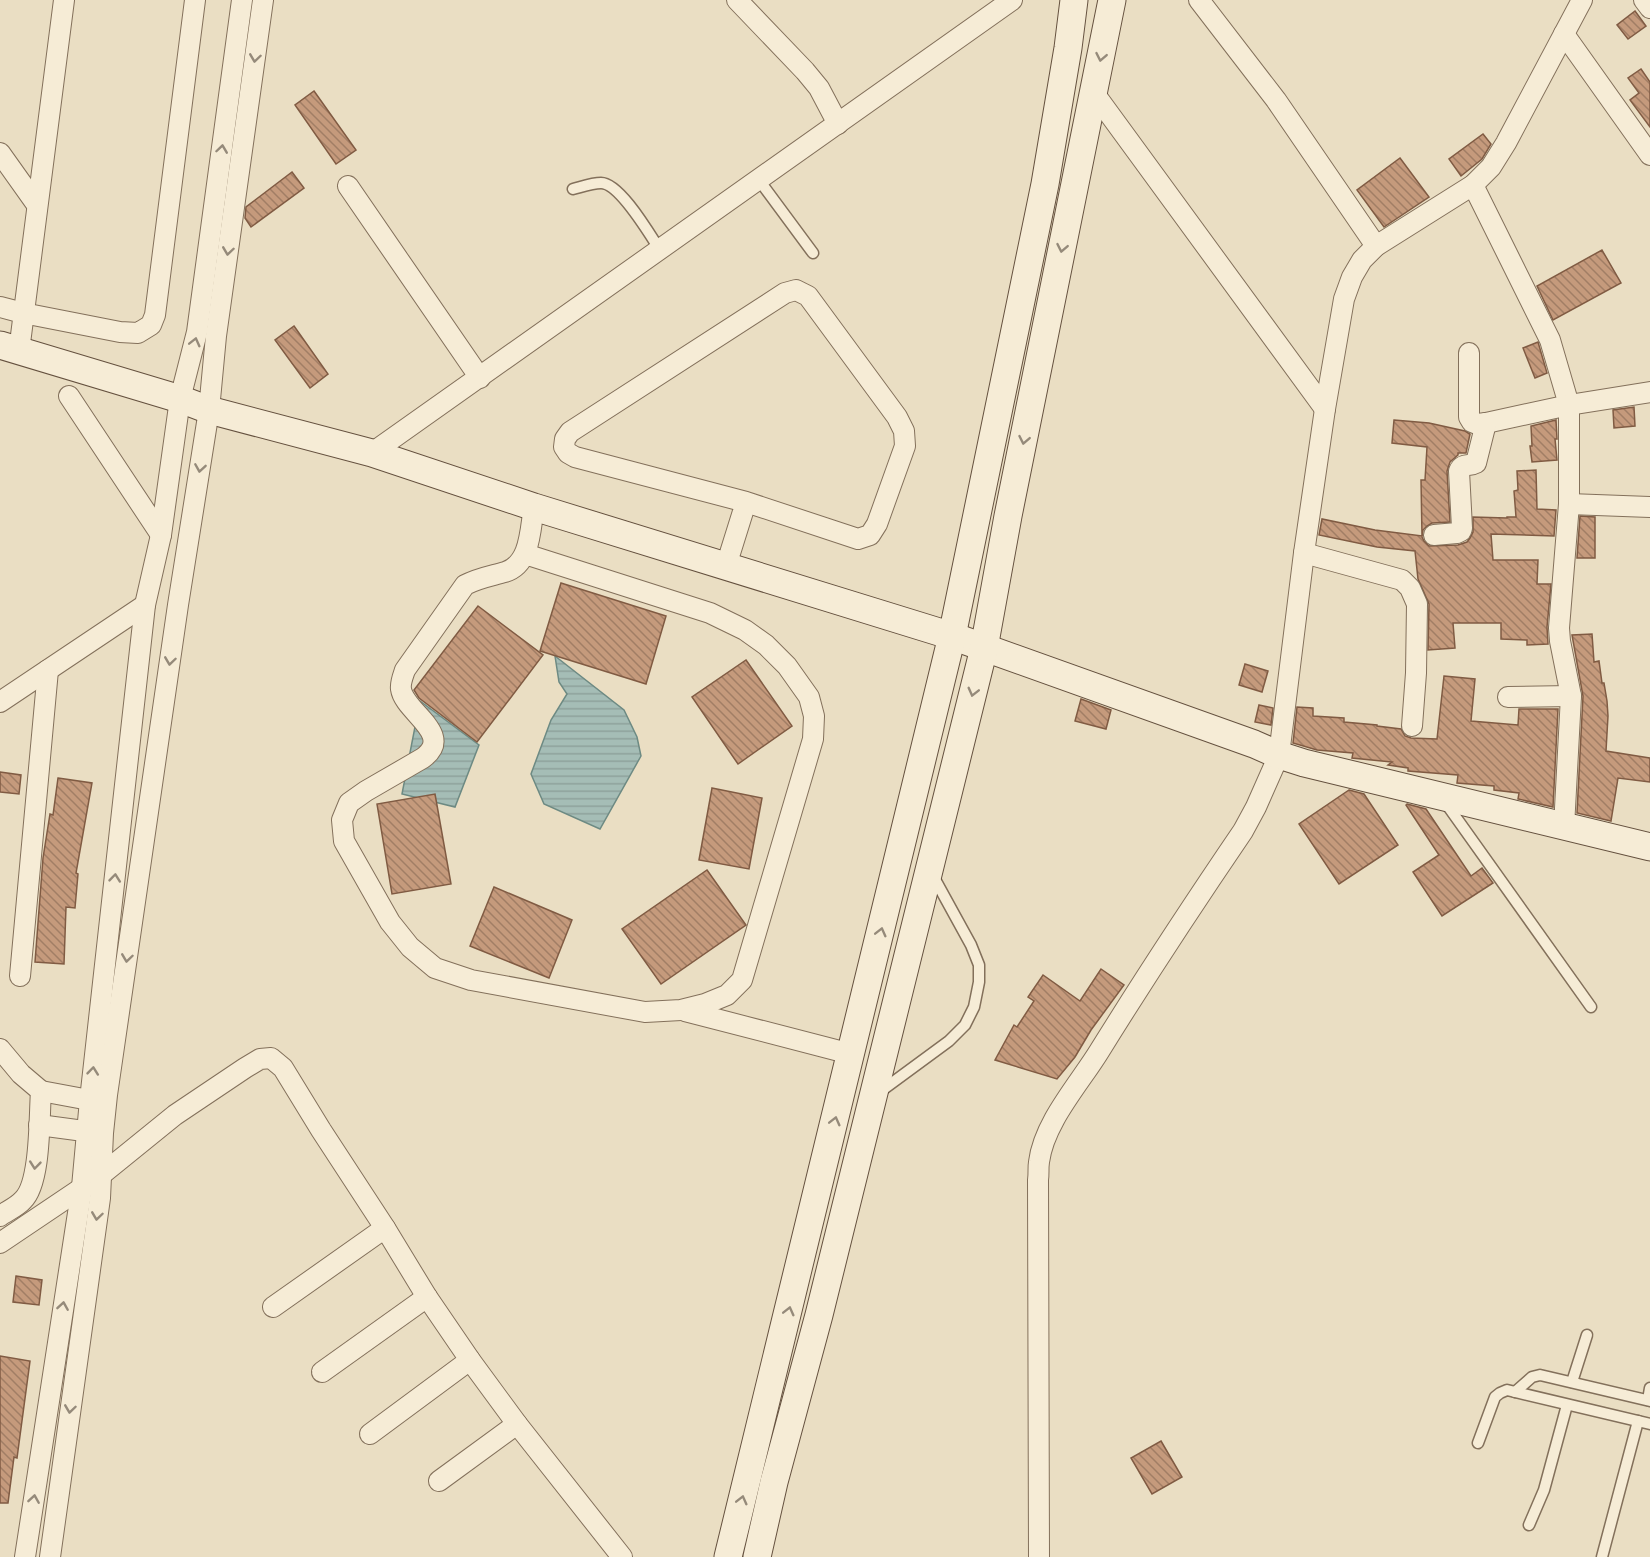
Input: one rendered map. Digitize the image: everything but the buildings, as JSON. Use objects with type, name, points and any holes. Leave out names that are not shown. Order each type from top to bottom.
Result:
[{"type":"main road","points":[[728,1557],[952,636],[1045,184],[1074,0]]},
{"type":"main road","points":[[757,1557],[984,648],[1008,516],[1113,0]]},
{"type":"main road","points":[[10,348],[180,399],[209,410],[372,453],[534,507],[952,636],[1304,764],[1650,847]]},
{"type":"street","points":[[10,348],[23,313],[63,0]]},
{"type":"street","points":[[0,307],[120,332],[138,333],[151,325],[155,315],[195,0]]},
{"type":"street","points":[[25,1557],[81,1187],[95,1132],[145,605],[161,535],[180,399],[198,332],[242,0]]},
{"type":"street","points":[[98,1102],[209,410],[216,336],[263,0]]},
{"type":"street","points":[[737,0],[805,70],[819,88],[838,124]]},
{"type":"street","points":[[372,453],[1012,0]]},
{"type":"street","points":[[1199,0],[1276,100],[1376,246]]},
{"type":"street","points":[[1039,1557],[1038,1180],[1043,1147],[1057,1115],[1243,831],[1279,755],[1304,553],[1325,409],[1344,299],[1352,277],[1362,260],[1376,246],[1473,185],[1491,167],[1582,0]]},
{"type":"street","points":[[1644,0],[1650,8]]},
{"type":"street","points":[[1564,34],[1650,154]]},
{"type":"street","points":[[1094,93],[1325,409]]},
{"type":"street","points":[[0,153],[37,206]]},
{"type":"street","points":[[1473,185],[1550,340],[1569,405],[1569,504],[1559,628],[1571,696],[1564,827]]},
{"type":"street","points":[[348,186],[480,378]]},
{"type":"street","points":[[796,290],[808,296],[897,417],[904,431],[905,446],[878,524],[870,535],[858,539],[746,502],[575,457],[564,447],[565,438],[570,432],[785,293],[796,290]]},
{"type":"street","points":[[1469,352],[1469,417],[1477,424],[1569,405],[1650,392]]},
{"type":"street","points":[[69,396],[161,535]]},
{"type":"street","points":[[1434,536],[1461,531],[1459,471],[1464,464],[1476,463],[1486,423]]},
{"type":"street","points":[[726,566],[746,502]]},
{"type":"street","points":[[1569,504],[1650,507]]},
{"type":"street","points":[[525,554],[710,613],[745,630],[766,645],[787,666],[808,697],[814,716],[813,739],[742,980],[727,995],[681,1010],[645,1012],[471,980],[435,968],[410,947],[390,922],[344,841],[342,820],[349,803],[423,758],[432,748],[431,731],[405,699],[401,689],[405,670],[465,585],[509,571],[518,564],[525,554],[534,507]]},
{"type":"street","points":[[1304,553],[1402,580],[1410,588],[1417,604],[1416,673],[1412,726]]},
{"type":"street","points":[[0,702],[145,605]]},
{"type":"street","points":[[20,976],[48,670]]},
{"type":"street","points":[[1508,698],[1571,696]]},
{"type":"street","points":[[681,1010],[851,1054]]},
{"type":"street","points":[[0,1049],[21,1074],[41,1091],[98,1102]]},
{"type":"street","points":[[0,1243],[102,1175],[176,1115],[245,1068],[260,1059],[271,1058],[283,1068],[427,1297],[470,1360],[517,1424],[622,1557]]},
{"type":"street","points":[[0,1216],[23,1200],[29,1192],[34,1176],[41,1091]]},
{"type":"street","points":[[39,1125],[95,1132]]},
{"type":"street","points":[[50,1557],[100,1198],[102,1175],[95,1132]]},
{"type":"street","points":[[273,1307],[385,1228]]},
{"type":"street","points":[[322,1372],[427,1297]]},
{"type":"street","points":[[370,1434],[470,1360]]},
{"type":"street","points":[[439,1481],[517,1424]]},
{"type":"lane","points":[[759,180],[813,253]]},
{"type":"lane","points":[[573,189],[601,183],[608,184],[625,199],[660,250]]},
{"type":"lane","points":[[1442,797],[1591,1007]]},
{"type":"lane","points":[[873,1097],[949,1041],[964,1024],[974,1006],[979,982],[979,965],[971,945],[929,869]]},
{"type":"lane","points":[[1572,1382],[1587,1335]]},
{"type":"lane","points":[[1515,1392],[1535,1375],[1649,1401],[1650,1388]]},
{"type":"lane","points":[[1478,1443],[1495,1397],[1507,1390],[1650,1424]]},
{"type":"lane","points":[[1529,1525],[1544,1490],[1568,1405]]},
{"type":"lane","points":[[1602,1557],[1638,1422]]},
{"type":"water","points":[[555,656],[624,710],[637,737],[641,756],[600,829],[544,804],[531,774],[551,720],[567,694],[559,682]]},
{"type":"water","points":[[420,701],[479,745],[455,807],[402,794]]}]
